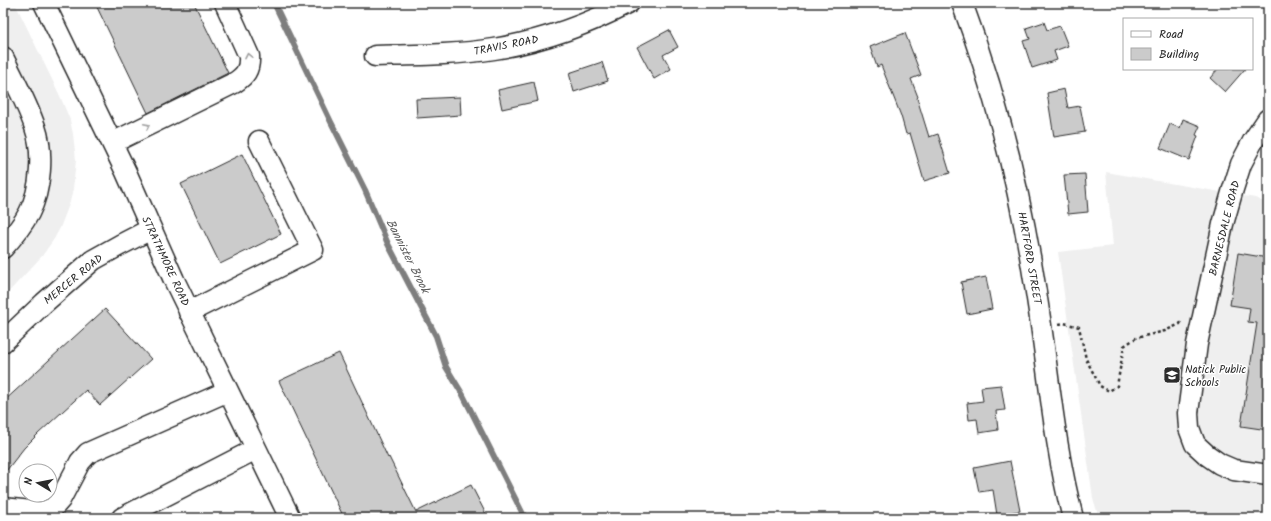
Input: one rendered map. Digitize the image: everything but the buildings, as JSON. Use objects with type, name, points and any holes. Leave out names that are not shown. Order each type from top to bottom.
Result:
[{"type":"street","name":"STRATHMORE ROAD","points":[[44,3],[112,143],[190,312],[290,518]]},
{"type":"street","points":[[112,143],[234,83],[244,75],[250,64],[249,56],[225,3]]},
{"type":"street","name":"TRAVIS ROAD","points":[[375,56],[458,53],[494,49],[519,44],[548,36],[590,21],[629,3]]},
{"type":"street","name":"HARTFORD STREET","points":[[962,3],[990,87],[1012,169],[1029,248],[1041,325],[1052,413],[1073,518]]},
{"type":"street","points":[[3,57],[36,127],[40,149],[38,181],[33,203],[19,230],[3,248]]},
{"type":"street","name":"BARNESDALE ROAD","points":[[1268,118],[1252,141],[1241,164],[1223,224],[1197,344],[1188,413],[1189,428],[1195,444],[1206,455],[1220,464],[1234,470],[1268,475]]},
{"type":"street","points":[[190,312],[313,250],[259,141]]},
{"type":"street","name":"MERCER ROAD","points":[[3,342],[89,263],[151,230]]},
{"type":"street","points":[[3,508],[41,512],[53,508],[60,500],[80,462],[88,453],[228,391]]},
{"type":"street","points":[[122,518],[256,449]]},
{"type":"path","points":[[1041,325],[1064,323],[1079,327],[1086,359],[1100,386],[1109,391],[1117,386],[1124,346],[1136,338],[1165,331],[1180,324],[1182,318]]},
{"type":"shaded area","points":[[3,3],[15,3],[60,96],[70,120],[76,160],[70,202],[60,228],[42,256],[3,298]]},
{"type":"shaded area","name":"Natick Public Schools","points":[[1106,172],[1255,198],[1268,204],[1268,518],[1099,518],[1093,498],[1058,252],[1113,246]]},
{"type":"waterway","name":"Bannister Brook","points":[[274,3],[365,190],[388,244],[436,336],[446,367],[463,395],[525,518]]},
{"type":"place","name":"Natick Public Schools","points":[[1172,375]]}]
